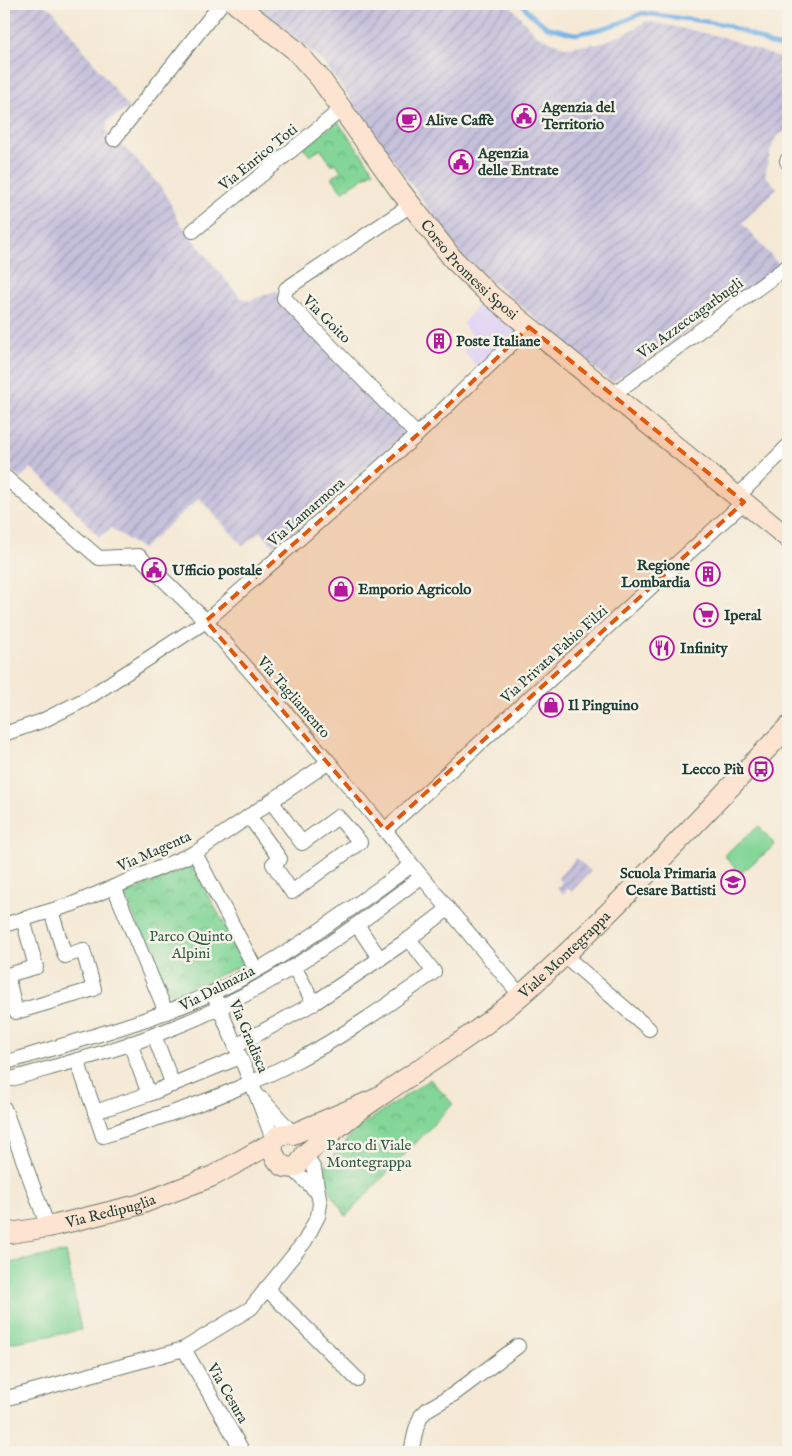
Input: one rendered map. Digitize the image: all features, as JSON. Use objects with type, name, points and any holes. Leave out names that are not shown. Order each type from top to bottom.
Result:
[{"type":"main road","name":"Corso Promessi Sposi","points":[[236,4],[294,49],[320,78],[411,205],[453,259],[491,296],[788,538]]},
{"type":"main road","name":"Viale Montegrappa","points":[[736,779],[758,748],[788,713]]},
{"type":"main road","name":"Viale Montegrappa","points":[[292,1161],[371,1101],[464,1040],[520,996],[633,889],[736,779],[788,727]]},
{"type":"main road","name":"Viale Montegrappa","points":[[274,1142],[282,1135],[293,1134],[371,1101]]},
{"type":"main road","points":[[274,1142],[273,1154],[292,1161],[303,1141],[293,1134]]},
{"type":"main road","name":"Via Redipuglia","points":[[4,1234],[48,1227],[138,1204],[213,1176],[274,1142]]},
{"type":"main road","name":"Via Redipuglia","points":[[213,1176],[292,1161]]},
{"type":"street","points":[[114,139],[221,4]]},
{"type":"street","name":"Via Enrico Toti","points":[[194,231],[343,108]]},
{"type":"street","points":[[788,159],[788,163]]},
{"type":"street","name":"Via Goito","points":[[411,205],[286,289],[284,298],[418,435]]},
{"type":"street","name":"Via Azzeccagarbugli","points":[[612,395],[788,266]]},
{"type":"street","name":"Via Lamarmora","points":[[4,734],[42,722],[86,699],[206,621],[418,435],[529,327]]},
{"type":"street","name":"Via Privata Fabio Filzi","points":[[386,830],[741,500],[788,446]]},
{"type":"street","name":"Via Tagliamento","points":[[4,476],[99,558],[139,556],[206,621],[386,830],[412,865],[520,996]]},
{"type":"street","name":"Via Magenta","points":[[4,925],[74,904],[195,852],[329,762]]},
{"type":"street","points":[[250,816],[280,859],[273,864],[292,892],[360,842],[338,817],[302,843],[271,801]]},
{"type":"street","points":[[195,852],[256,970]]},
{"type":"street","name":"Via Dalmazia","points":[[4,1063],[114,1030],[166,1012],[213,992],[256,970],[346,912],[412,865]]},
{"type":"street","name":"Via Dalmazia","points":[[4,1081],[154,1035],[219,1007],[294,966],[357,925],[422,877]]},
{"type":"street","points":[[114,887],[166,1012]]},
{"type":"street","points":[[95,1112],[173,1085],[238,1052],[380,959],[448,909]]},
{"type":"street","points":[[23,919],[36,967],[7,975],[16,1012],[94,989],[83,950],[65,956],[51,911]]},
{"type":"street","points":[[357,925],[380,959]]},
{"type":"street","points":[[77,1060],[103,1136],[254,1088],[294,1062],[370,1018],[434,972],[409,939]]},
{"type":"street","points":[[564,954],[649,1029]]},
{"type":"street","points":[[294,966],[314,1003]]},
{"type":"street","name":"Via Gradisca","points":[[213,992],[254,1088],[274,1142]]},
{"type":"street","points":[[154,1035],[173,1085]]},
{"type":"street","points":[[130,1043],[149,1094]]},
{"type":"street","name":"Via Gradisca","points":[[254,1088],[293,1134]]},
{"type":"street","points":[[4,1108],[48,1227]]},
{"type":"street","points":[[292,1161],[317,1192]]},
{"type":"street","points":[[4,1399],[184,1349],[251,1308],[305,1241],[318,1216],[320,1204],[314,1169],[292,1161]]},
{"type":"street","points":[[266,1288],[357,1379]]},
{"type":"street","points":[[411,1452],[421,1416],[428,1409],[454,1394],[518,1346]]},
{"type":"street","name":"Via Cesura","points":[[184,1349],[243,1452]]},
{"type":"highlighted area","points":[[529,327],[744,502],[385,830],[206,621],[417,435]]},
{"type":"shaded area","points":[[4,4],[41,4],[52,9],[129,108],[108,121],[106,131],[132,155],[165,192],[178,220],[240,297],[249,301],[275,291],[403,427],[402,437],[351,479],[276,548],[260,531],[243,546],[199,498],[142,549],[111,528],[99,537],[58,492],[31,468],[20,478],[4,465]]},
{"type":"shaded area","points":[[251,4],[509,4],[536,35],[564,47],[598,44],[627,33],[647,21],[723,37],[788,61],[788,129],[776,137],[765,175],[777,188],[742,223],[780,266],[612,383],[463,257],[323,61]]},
{"type":"shaded area","points":[[480,302],[520,331],[479,369],[463,350],[474,339],[463,324]]},
{"type":"shaded area","points":[[576,858],[591,871],[572,891],[568,889],[563,894],[557,888],[562,882],[558,878]]},
{"type":"green space","points":[[338,122],[374,171],[342,192],[332,177],[341,171],[336,163],[331,165],[321,149],[310,156],[303,147]]},
{"type":"green space","points":[[759,826],[775,845],[740,874],[724,855]]},
{"type":"green space","name":"Parco Quinto Alpini","points":[[191,866],[247,963],[171,997],[124,895]]},
{"type":"green space","name":"Parco di Viale Montegrappa","points":[[430,1079],[453,1104],[346,1216],[332,1196],[326,1178],[326,1165],[355,1130]]},
{"type":"green space","points":[[66,1252],[81,1330],[4,1344],[4,1264]]},
{"type":"waterway","points":[[523,4],[528,12],[547,27],[575,34],[620,23],[642,13],[723,24],[770,44],[788,48]]},
{"type":"place","name":"Agenzia del Territorio","points":[[524,116]]},
{"type":"place","name":"Alive Caffè","points":[[409,120]]},
{"type":"place","name":"Agenzia delle Entrate","points":[[461,162]]},
{"type":"place","name":"Poste Italiane","points":[[439,341]]},
{"type":"place","name":"Ufficio postale","points":[[154,570]]},
{"type":"place","name":"Regione Lombardia","points":[[708,574]]},
{"type":"place","name":"Emporio Agricolo","points":[[341,589]]},
{"type":"place","name":"Iperal","points":[[706,615]]},
{"type":"place","name":"Infinity","points":[[662,648]]},
{"type":"place","name":"Il Pinguino","points":[[551,705]]},
{"type":"place","name":"Lecco Più","points":[[761,769]]},
{"type":"place","name":"Scuola Primaria Cesare Battisti","points":[[733,882]]}]
